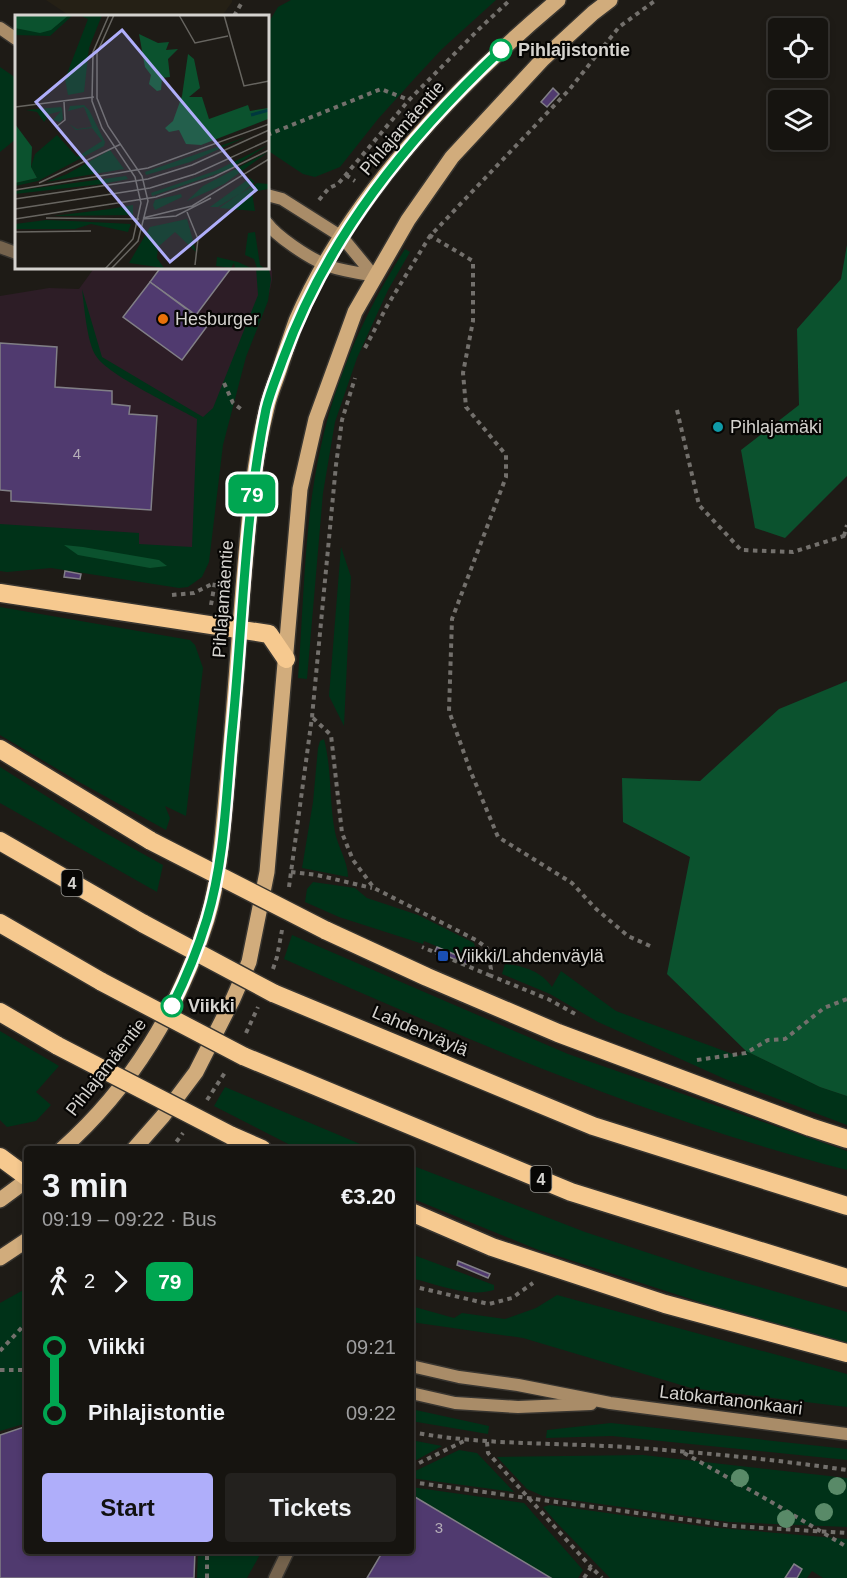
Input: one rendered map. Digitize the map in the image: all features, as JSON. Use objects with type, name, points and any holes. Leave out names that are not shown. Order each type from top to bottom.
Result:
[{"type":"highway","points":[[0,592],[269,634],[286,659]]},
{"type":"highway","points":[[0,749],[151,841],[325,930],[427,977],[558,1033],[810,1128],[847,1139]]},
{"type":"highway","name":"Lahdenväylä","points":[[0,841],[144,924],[267,991],[593,1126],[847,1206]]},
{"type":"highway","name":"4","points":[[0,923],[102,982],[238,1054],[571,1192],[847,1278]]},
{"type":"highway","points":[[0,1012],[58,1046],[255,1146]]},
{"type":"highway","points":[[0,1157],[24,1177]]},
{"type":"highway","points":[[414,1213],[492,1247],[664,1304],[847,1353]]},
{"type":"main road","name":"Pihlajamäentie","points":[[66,1146],[115,1092],[149,1048],[165,1022],[187,975],[207,919],[221,848],[235,703],[247,538],[255,472],[267,406],[297,321],[342,237],[372,192],[398,160],[468,81],[517,34],[558,0]]},
{"type":"main road","points":[[137,1146],[163,1116],[195,1072],[233,999],[249,962],[267,872],[300,489],[313,430],[343,341],[374,276],[408,220],[452,157],[543,59],[610,0]]},
{"type":"main road","points":[[0,1200],[24,1181]]},
{"type":"main road","points":[[0,1258],[24,1242]]},
{"type":"street","points":[[0,28],[15,38]]},
{"type":"street","points":[[268,195],[282,199],[342,237],[374,276]]},
{"type":"street","points":[[268,224],[325,265],[374,276]]},
{"type":"street","points":[[0,247],[15,253]]},
{"type":"street","name":"Latokartanonkaari","points":[[414,1367],[459,1377],[518,1385],[610,1403],[847,1434]]},
{"type":"street","name":"Latokartanonkaari","points":[[414,1394],[455,1403],[518,1407],[610,1403]]},
{"type":"street","points":[[275,1578],[287,1554]]},
{"type":"path","points":[[235,15],[241,0]]},
{"type":"path","points":[[321,195],[338,184],[409,100],[510,0]]},
{"type":"path","points":[[364,352],[387,306],[430,236],[569,90],[619,27],[656,0]]},
{"type":"path","points":[[268,135],[381,89],[409,100]]},
{"type":"path","points":[[430,236],[473,261],[473,321],[463,373],[466,407],[506,455],[506,477],[452,619],[449,711],[470,771],[498,837],[572,884],[594,908],[628,936],[650,946]]},
{"type":"path","points":[[356,374],[342,420],[336,465],[312,717],[291,872],[317,875],[374,888],[487,948],[491,969],[489,975]]},
{"type":"path","points":[[224,383],[233,402],[241,409]]},
{"type":"path","points":[[676,410],[699,505],[741,550],[793,552],[845,536],[847,525]]},
{"type":"path","points":[[172,595],[194,593],[215,582]]},
{"type":"path","points":[[312,717],[331,735],[342,833],[353,860],[374,888]]},
{"type":"path","points":[[422,947],[548,999],[582,1017]]},
{"type":"path","points":[[219,1084],[238,1054],[267,991],[277,957]]},
{"type":"path","points":[[701,1060],[746,1053],[768,1040],[785,1039],[824,1008],[847,999]]},
{"type":"path","points":[[414,1287],[489,1304],[512,1298],[533,1284]]},
{"type":"path","points":[[0,1351],[24,1325]]},
{"type":"path","points":[[0,1370],[24,1370]]},
{"type":"path","points":[[414,1432],[465,1441],[637,1448],[776,1460],[847,1470]]},
{"type":"path","points":[[414,1466],[465,1441]]},
{"type":"path","points":[[487,1442],[488,1452],[527,1498],[602,1578]]},
{"type":"path","points":[[680,1452],[847,1547]]},
{"type":"path","points":[[414,1482],[732,1526],[847,1533]]},
{"type":"path","points":[[207,1554],[207,1578]]},
{"type":"path","points":[[584,1578],[591,1567]]},
{"type":"shaded area","points":[[46,0],[232,0],[223,15],[68,15]]},
{"type":"shaded area","points":[[268,262],[272,271],[269,294],[232,390],[194,568],[0,537],[0,296],[49,288],[79,289],[94,268],[268,268]]},
{"type":"green space","points":[[291,0],[496,0],[442,49],[378,119],[340,167],[315,177],[303,174],[268,151],[268,23],[278,7]]},
{"type":"green space","points":[[0,67],[15,77],[15,140],[0,152]]},
{"type":"green space","points":[[847,245],[847,476],[785,538],[755,528],[741,450],[799,405],[797,329],[841,279]]},
{"type":"green space","points":[[405,249],[410,252],[388,290],[357,358],[335,422],[323,493],[307,679],[298,678],[305,561],[315,474],[321,446],[335,393],[354,343]]},
{"type":"green space","points":[[268,265],[271,279],[268,301],[246,357],[223,445],[209,562],[202,577],[188,587],[179,588],[51,568],[0,571],[0,524],[139,533],[139,544],[192,547],[197,419],[127,381],[103,364],[93,350],[88,333],[82,289],[102,357],[203,417],[213,408],[258,295],[256,268],[268,268]]},
{"type":"green space","points":[[64,545],[159,560],[167,566],[150,568],[78,555]]},
{"type":"green space","points":[[341,547],[351,577],[344,726],[329,696]]},
{"type":"green space","points":[[0,607],[190,640],[195,645],[203,668],[186,816],[165,806],[170,818],[166,830],[0,735]]},
{"type":"green space","points":[[847,681],[847,1096],[820,1087],[746,1051],[667,974],[690,857],[623,822],[622,778],[700,781],[779,709]]},
{"type":"green space","points":[[324,739],[335,832],[348,877],[302,868],[313,802],[318,748],[320,741]]},
{"type":"green space","points":[[0,767],[100,830],[163,865],[157,892],[0,803]]},
{"type":"green space","points":[[313,882],[355,888],[367,898],[418,915],[474,943],[479,964],[424,941],[423,944],[339,917],[305,902],[307,889]]},
{"type":"green space","points":[[292,935],[568,1054],[847,1151],[847,1170],[774,1150],[632,1103],[422,1019],[284,959]]},
{"type":"green space","points":[[505,964],[531,970],[543,977],[552,987],[561,971],[616,1011],[738,1056],[746,1051],[820,1087],[847,1096],[847,1125],[725,1079],[598,1022],[550,994],[502,974]]},
{"type":"green space","points":[[0,1031],[59,1066],[36,1092],[51,1105],[36,1121],[7,1127],[0,1120]]},
{"type":"green space","points":[[225,1087],[365,1146],[292,1146],[214,1106]]},
{"type":"green space","points":[[414,1166],[585,1232],[700,1270],[847,1312],[847,1346],[780,1328],[536,1249],[414,1199]]},
{"type":"green space","points":[[414,1255],[494,1285],[494,1290],[474,1292],[442,1287],[414,1279]]},
{"type":"green space","points":[[24,1290],[24,1424],[0,1431],[0,1303]]},
{"type":"green space","points":[[557,1295],[847,1374],[847,1407],[691,1388],[523,1338],[414,1322],[414,1307],[454,1318],[462,1313],[505,1319],[536,1308]]},
{"type":"green space","points":[[414,1410],[489,1426],[488,1434],[414,1422]]},
{"type":"green space","points":[[611,1423],[847,1449],[847,1460],[612,1436],[546,1438],[547,1430]]},
{"type":"green space","points":[[414,1441],[442,1446],[414,1461]]},
{"type":"green space","points":[[459,1450],[477,1453],[514,1492],[414,1478],[414,1472]]},
{"type":"green space","points":[[643,1455],[847,1478],[847,1527],[729,1522],[543,1496],[527,1489],[497,1457]]},
{"type":"green space","points":[[414,1487],[524,1503],[583,1570],[578,1578],[551,1578],[416,1497],[414,1500]]},
{"type":"green space","points":[[550,1505],[708,1527],[847,1539],[847,1578],[823,1578],[812,1571],[807,1578],[610,1578],[543,1507]]},
{"type":"green space","points":[[198,1554],[260,1554],[247,1578],[197,1578]]},
{"type":"building","points":[[553,88],[559,94],[547,107],[541,102]]},
{"type":"building","points":[[160,268],[231,268],[196,315],[150,282]]},
{"type":"building","points":[[150,282],[208,325],[182,360],[123,317]]},
{"type":"building","points":[[0,343],[57,347],[55,387],[112,391],[112,404],[130,406],[129,414],[157,416],[151,510],[11,501],[11,491],[0,490]]},
{"type":"building","points":[[65,571],[81,574],[80,579],[64,577]]},
{"type":"building","points":[[437,947],[468,960],[466,964],[435,951]]},
{"type":"building","points":[[458,1261],[490,1274],[488,1278],[457,1265]]},
{"type":"building","points":[[24,1427],[24,1554],[195,1554],[194,1578],[0,1578],[0,1435]]},
{"type":"building","points":[[415,1497],[551,1578],[367,1578],[381,1554],[414,1554]]},
{"type":"building","points":[[794,1564],[802,1569],[797,1578],[785,1578]]},
{"type":"bus line","name":"79","points":[[172,1006],[187,975],[207,919],[221,848],[235,703],[247,538],[255,472],[267,406],[297,321],[342,237],[372,192],[398,160],[468,81],[501,50]]},
{"type":"place","name":"Pihlajistontie","points":[[501,50]]},
{"type":"place","name":"Hesburger","points":[[163,319]]},
{"type":"place","name":"Pihlajamäki","points":[[718,427]]},
{"type":"place","name":"Viikki/Lahdenväylä","points":[[443,956]]},
{"type":"place","name":"Viikki","points":[[172,1006]]}]
